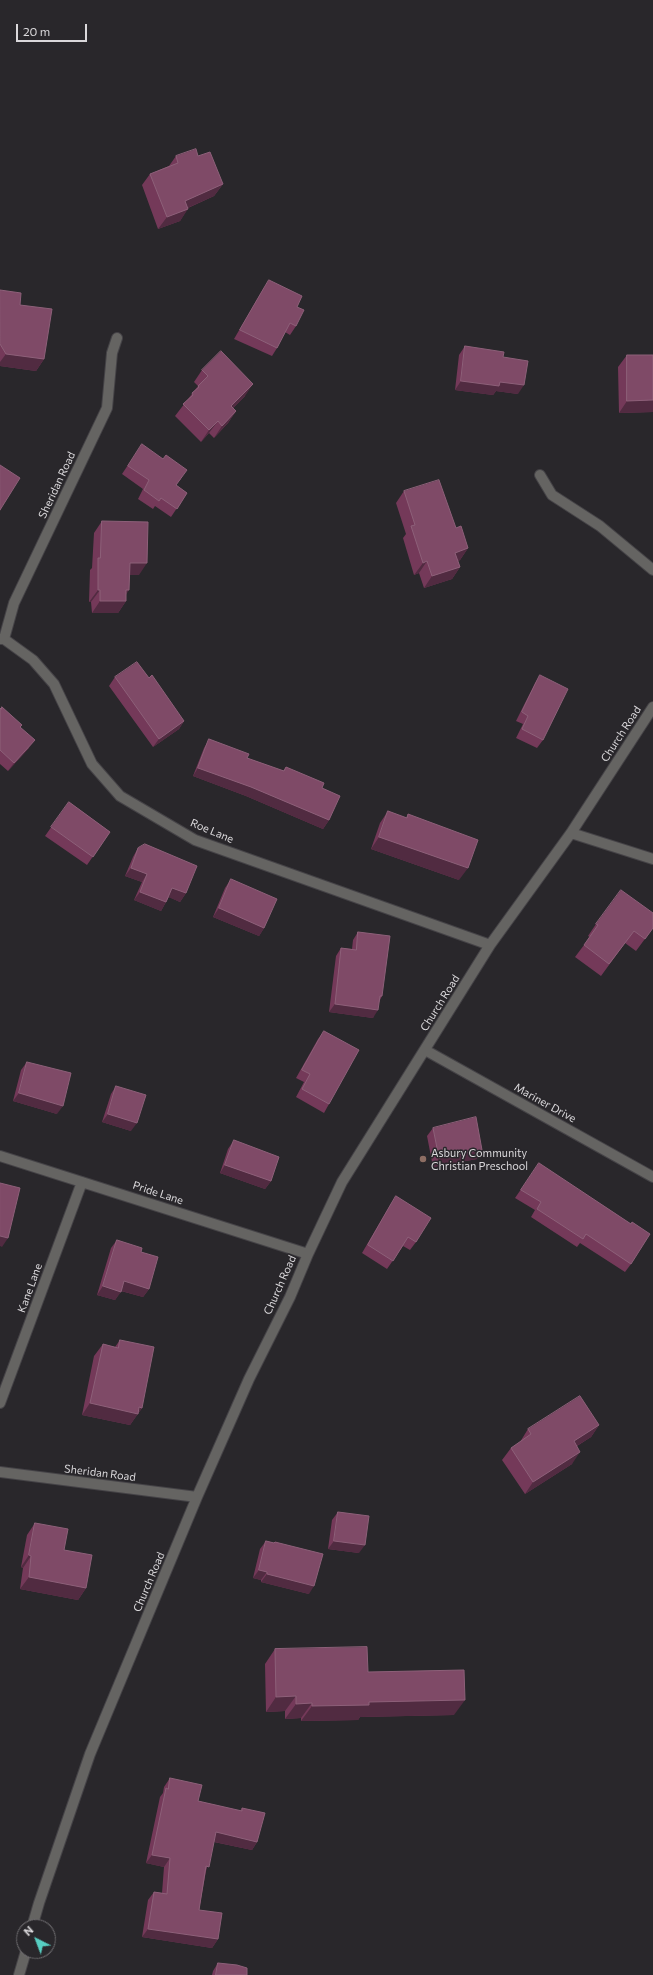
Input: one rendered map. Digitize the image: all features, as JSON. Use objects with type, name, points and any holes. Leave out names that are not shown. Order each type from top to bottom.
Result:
[{"type":"street","name":"Sheridan Road","points":[[2,639],[14,603],[107,408],[112,353],[117,338]]},
{"type":"street","points":[[540,475],[552,495],[600,526],[653,570]]},
{"type":"street","name":"Roe Lane","points":[[2,639],[33,660],[54,684],[92,764],[120,796],[195,840],[490,945]]},
{"type":"street","name":"Church Road","points":[[34,1919],[90,1754],[197,1497],[249,1378],[290,1297],[308,1254],[342,1182],[376,1125],[425,1050],[490,945],[571,833],[653,707]]},
{"type":"street","points":[[571,833],[653,859]]},
{"type":"street","name":"Mariner Drive","points":[[425,1050],[653,1177]]},
{"type":"street","name":"Pride Lane","points":[[0,1156],[308,1254]]},
{"type":"street","name":"Kane Lane","points":[[0,1403],[82,1182]]},
{"type":"street","name":"Sheridan Road","points":[[0,1472],[197,1497]]},
{"type":"street","points":[[19,1975],[24,1959]]},
{"type":"building","points":[[196,149],[198,156],[210,152],[223,184],[185,201],[188,209],[167,217],[150,174],[178,163],[176,156]]},
{"type":"building","points":[[269,280],[302,296],[297,307],[304,310],[296,326],[290,323],[277,348],[240,330]]},
{"type":"building","points":[[0,290],[21,293],[20,305],[52,309],[44,359],[6,354],[0,344]]},
{"type":"building","points":[[465,346],[504,352],[503,357],[528,361],[524,385],[500,382],[499,386],[461,381]]},
{"type":"building","points":[[221,351],[253,384],[231,406],[236,411],[222,426],[218,421],[209,430],[183,404],[193,395],[192,393],[208,376],[202,370]]},
{"type":"building","points":[[627,355],[653,355],[653,400],[627,401]]},
{"type":"building","points":[[142,444],[163,459],[166,455],[187,470],[176,485],[187,493],[177,509],[161,498],[159,501],[144,490],[149,480],[128,466]]},
{"type":"building","points":[[0,465],[20,478],[0,510]]},
{"type":"building","points":[[439,480],[456,528],[461,526],[468,548],[455,553],[460,567],[432,576],[427,561],[423,563],[411,526],[415,525],[404,491]]},
{"type":"building","points":[[102,521],[148,522],[147,563],[130,563],[129,590],[126,590],[126,601],[100,601],[100,590],[98,590],[98,558],[100,558]]},
{"type":"building","points":[[137,662],[149,678],[152,675],[184,721],[159,739],[115,677]]},
{"type":"building","points":[[540,675],[568,689],[543,740],[522,729],[528,716],[522,712]]},
{"type":"building","points":[[2,707],[22,725],[20,727],[35,740],[14,763],[0,750],[0,708],[1,709]]},
{"type":"building","points":[[209,739],[249,754],[247,758],[284,771],[286,767],[324,783],[322,788],[340,796],[329,820],[251,787],[198,768]]},
{"type":"building","points":[[69,802],[110,832],[93,857],[51,827]]},
{"type":"building","points":[[388,811],[407,818],[408,814],[478,840],[468,868],[379,837]]},
{"type":"building","points":[[145,844],[197,866],[186,893],[172,888],[166,902],[140,892],[147,874],[131,868],[138,848]]},
{"type":"building","points":[[231,879],[277,899],[264,928],[219,908]]},
{"type":"building","points":[[621,890],[653,913],[653,928],[645,939],[634,931],[609,964],[584,945],[598,925],[596,924]]},
{"type":"building","points":[[358,932],[390,936],[382,996],[380,996],[378,1010],[335,1004],[341,948],[356,950]]},
{"type":"building","points":[[324,1031],[359,1050],[329,1104],[302,1089],[310,1074],[302,1070]]},
{"type":"building","points":[[27,1062],[71,1073],[63,1106],[19,1093]]},
{"type":"building","points":[[116,1086],[146,1095],[137,1123],[108,1114]]},
{"type":"building","points":[[476,1117],[482,1150],[439,1158],[433,1128]]},
{"type":"building","points":[[234,1140],[279,1157],[271,1181],[225,1165]]},
{"type":"building","points":[[539,1163],[631,1224],[632,1222],[650,1234],[631,1264],[586,1234],[583,1239],[537,1209],[541,1202],[521,1190]]},
{"type":"building","points":[[0,1183],[20,1188],[8,1238],[0,1236]]},
{"type":"building","points":[[396,1196],[431,1218],[416,1242],[408,1237],[393,1261],[368,1245]]},
{"type":"building","points":[[117,1240],[142,1248],[141,1252],[158,1257],[149,1289],[124,1281],[121,1292],[103,1286]]},
{"type":"building","points":[[120,1340],[154,1347],[142,1408],[139,1407],[138,1414],[90,1403],[103,1344],[118,1348]]},
{"type":"building","points":[[580,1396],[599,1425],[574,1441],[580,1452],[533,1482],[511,1448],[531,1434],[528,1429]]},
{"type":"building","points":[[338,1512],[369,1516],[365,1545],[334,1541]]},
{"type":"building","points":[[35,1523],[68,1529],[64,1550],[92,1555],[86,1588],[29,1577],[31,1556],[29,1555]]},
{"type":"building","points":[[266,1541],[323,1554],[314,1586],[267,1574],[267,1572],[259,1570]]},
{"type":"building","points":[[367,1647],[368,1672],[464,1670],[465,1700],[369,1702],[369,1705],[312,1706],[312,1703],[296,1704],[296,1696],[276,1697],[275,1649]]},
{"type":"building","points":[[170,1778],[202,1785],[198,1801],[242,1811],[242,1808],[265,1813],[257,1842],[216,1832],[209,1867],[206,1866],[199,1910],[222,1913],[218,1939],[148,1929],[154,1892],[167,1894],[170,1858],[152,1855],[166,1788],[168,1789]]},
{"type":"building","points":[[218,1963],[237,1965],[247,1968],[247,1975],[216,1975]]},
{"type":"place","name":"Asbury Community Christian Preschool","points":[[423,1159]]}]
